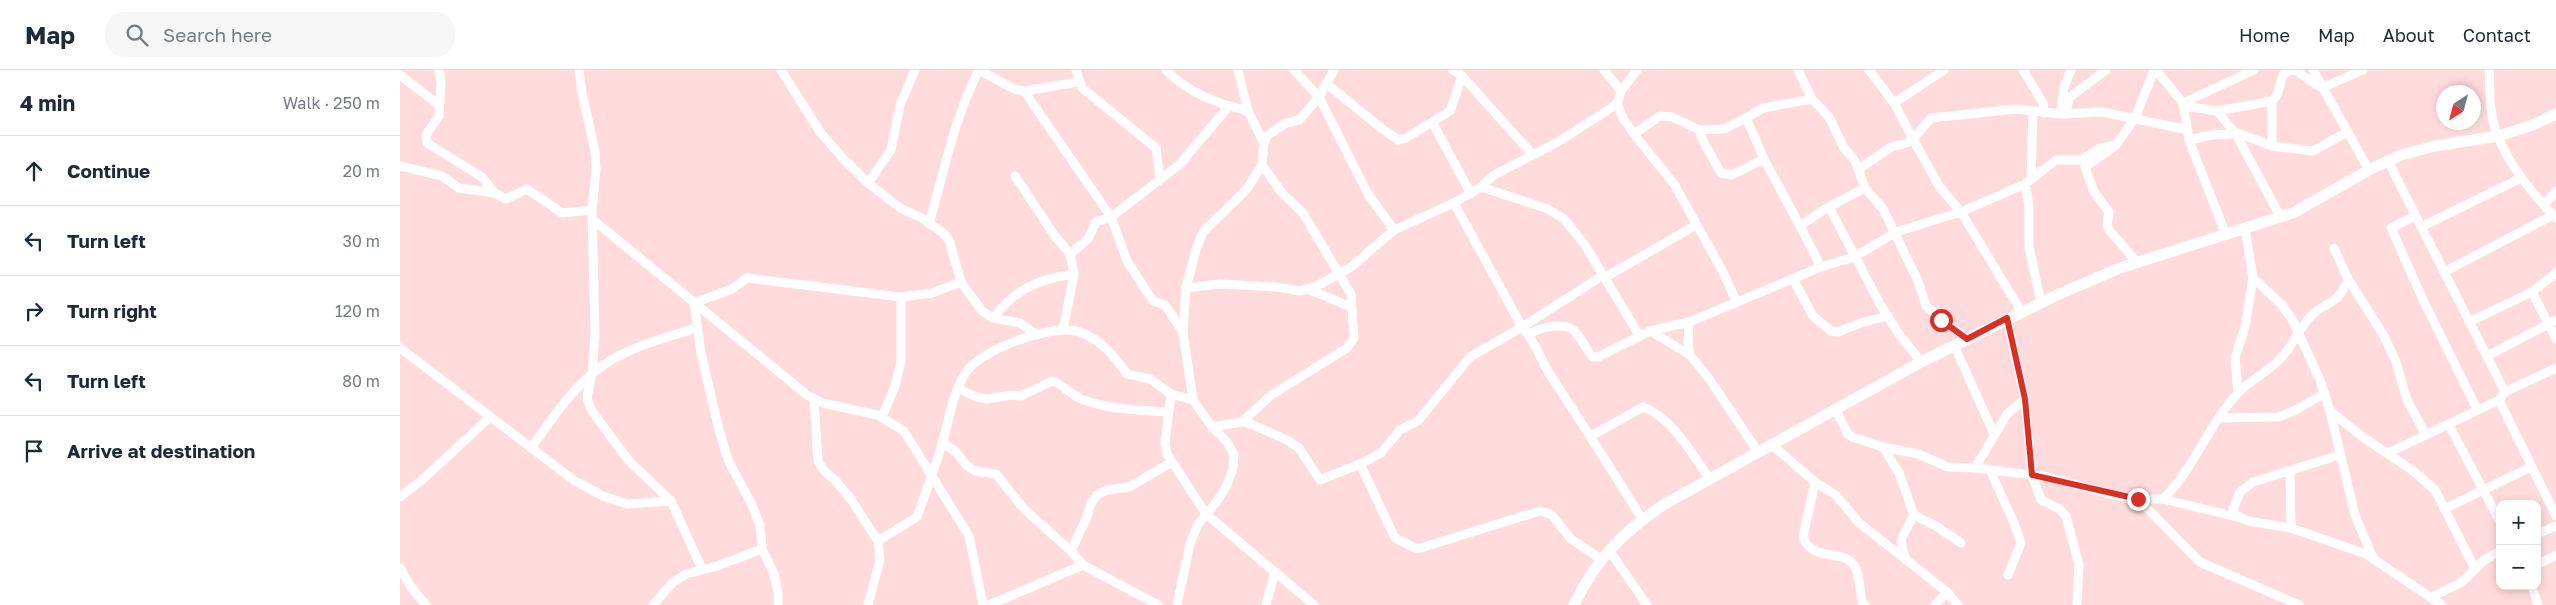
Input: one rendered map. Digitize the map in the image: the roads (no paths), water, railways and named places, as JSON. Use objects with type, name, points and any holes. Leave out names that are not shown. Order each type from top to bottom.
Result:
[{"type":"main road","points":[[1574,605],[1584,584],[1600,559],[1642,519],[1709,478],[1921,362],[2021,311],[2120,268],[2281,218],[2388,161],[2435,146],[2498,136],[2556,115]]},
{"type":"street","points":[[439,70],[441,83],[439,116],[426,136],[426,141],[482,177],[495,192],[506,199],[527,189],[562,213],[592,214],[694,304],[779,375],[814,400],[848,406],[882,417],[904,431],[969,536],[983,605]]},
{"type":"street","points":[[579,70],[595,151],[596,170],[592,214],[595,336],[592,373],[587,398],[591,410],[629,461],[671,501],[702,569]]},
{"type":"street","points":[[781,70],[820,132],[868,183],[900,208],[929,224],[949,240],[961,282],[982,311],[994,318],[1020,323],[1037,335]]},
{"type":"street","points":[[868,183],[891,150],[900,105],[915,70]]},
{"type":"street","points":[[929,224],[961,110],[979,70],[1014,89],[1024,90],[1078,82]]},
{"type":"street","points":[[1076,70],[1078,82],[1092,98],[1156,148],[1160,179]]},
{"type":"street","points":[[1166,70],[1184,86],[1210,101],[1248,111]]},
{"type":"street","points":[[1238,70],[1248,111],[1264,143]]},
{"type":"street","points":[[1294,70],[1319,97],[1368,194],[1394,230]]},
{"type":"street","points":[[1177,605],[1190,544],[1198,524],[1227,485],[1233,469],[1234,455],[1227,442],[1212,427],[1193,400],[1183,332],[1186,288],[1202,232],[1246,189],[1262,165],[1264,143],[1272,132],[1286,124],[1299,120],[1319,97],[1334,70]]},
{"type":"street","points":[[1453,70],[1462,76],[1532,154]]},
{"type":"street","points":[[1604,70],[1622,92]]},
{"type":"street","points":[[1186,288],[1220,284],[1277,287],[1300,291],[1310,290],[1340,274],[1394,230],[1471,194],[1494,175],[1558,142],[1617,104],[1622,92],[1637,70]]},
{"type":"street","points":[[1798,70],[1812,100],[1829,117],[1844,148],[1859,169],[1865,188],[1883,209],[1896,232],[1920,286],[1926,306],[1967,339]]},
{"type":"street","points":[[1870,70],[1894,103],[1939,186],[1960,212],[2021,311]]},
{"type":"street","points":[[1894,103],[1944,70]]},
{"type":"street","points":[[2023,70],[2043,103],[2044,113]]},
{"type":"street","points":[[2063,114],[2064,87],[2071,70]]},
{"type":"street","points":[[2063,114],[2070,97],[2106,70]]},
{"type":"street","points":[[2138,263],[2110,231],[2107,225],[2109,212],[2093,190],[2085,168],[2116,145],[2135,118],[2155,70],[2164,74],[2184,105],[2190,140],[2226,235]]},
{"type":"street","points":[[2184,105],[2218,111],[2272,101],[2278,95],[2283,75],[2293,70],[2322,88]]},
{"type":"street","points":[[2313,70],[2369,170]]},
{"type":"street","points":[[2322,88],[2363,70]]},
{"type":"street","points":[[2444,272],[2555,216],[2522,178],[2498,136],[2491,109],[2489,70]]},
{"type":"street","points":[[2184,105],[2250,71]]},
{"type":"street","points":[[400,75],[439,106]]},
{"type":"street","points":[[1327,84],[1398,140],[1450,111],[1462,76]]},
{"type":"street","points":[[1024,90],[1111,217],[1127,261],[1153,301],[1165,305],[1183,332]]},
{"type":"street","points":[[1634,134],[1660,116],[1672,116],[1700,130],[1724,129],[1763,108],[1812,100]]},
{"type":"street","points":[[2272,101],[2272,146]]},
{"type":"street","points":[[1617,104],[1624,120],[1634,134],[1667,173],[1722,270],[1737,303]]},
{"type":"street","points":[[1070,254],[1088,239],[1096,222],[1111,217],[1179,164],[1229,106]]},
{"type":"street","points":[[1859,169],[1891,147],[1907,144],[1931,118],[2016,109],[2063,114],[2102,112],[2188,130]]},
{"type":"street","points":[[2033,111],[2028,182],[2029,247],[2041,303]]},
{"type":"street","points":[[2218,111],[2235,133],[2281,218]]},
{"type":"street","points":[[1746,118],[1764,159],[1821,267]]},
{"type":"street","points":[[1432,122],[1471,194]]},
{"type":"street","points":[[1700,130],[1705,146],[1721,173],[1732,175],[1764,159]]},
{"type":"street","points":[[2190,140],[2212,135],[2235,133],[2272,146],[2313,151],[2347,132]]},
{"type":"street","points":[[1525,331],[1567,326],[1576,332],[1593,357],[1598,357],[1639,335],[1689,322],[1821,267],[1854,256],[1896,232],[1960,212],[2028,182],[2059,159],[2081,160],[2100,148],[2116,145]]},
{"type":"street","points":[[2388,161],[2486,356],[2531,467],[2556,516]]},
{"type":"street","points":[[1242,422],[1270,396],[1347,348],[1354,338],[1351,294],[1303,213],[1282,193],[1262,165]]},
{"type":"street","points":[[400,166],[442,176],[456,187],[495,192]]},
{"type":"street","points":[[1015,176],[1055,236],[1070,254],[1074,274],[1063,330]]},
{"type":"street","points":[[2421,227],[2522,178]]},
{"type":"street","points":[[1481,187],[1548,209],[1564,219],[1585,245],[1639,335]]},
{"type":"street","points":[[1800,226],[1829,206],[1865,188]]},
{"type":"street","points":[[2544,205],[2556,191]]},
{"type":"street","points":[[1454,203],[1541,360],[1642,519]]},
{"type":"street","points":[[1829,206],[1854,256],[1888,316],[1921,362]]},
{"type":"street","points":[[2415,216],[2391,228],[2424,302],[2477,409]]},
{"type":"street","points":[[1212,427],[1242,422],[1251,424],[1299,448],[1320,480],[1360,464],[1381,452],[1400,430],[1418,422],[1470,357],[1525,331],[1603,277],[1696,225]]},
{"type":"street","points":[[2238,393],[2235,358],[2245,327],[2253,278],[2245,229]]},
{"type":"street","points":[[2334,248],[2348,279],[2384,336],[2396,362],[2407,400],[2426,435]]},
{"type":"street","points":[[2469,322],[2532,292],[2556,273]]},
{"type":"street","points":[[994,318],[1005,302],[1033,284],[1051,278],[1074,274]]},
{"type":"street","points":[[694,304],[732,289],[747,278],[901,297],[932,293],[961,282]]},
{"type":"street","points":[[2253,278],[2281,304],[2292,319],[2325,393],[2355,516],[2373,558]]},
{"type":"street","points":[[1792,279],[1812,316],[1831,331],[1838,332],[1861,323],[1888,316]]},
{"type":"street","points":[[2162,499],[2180,480],[2238,393],[2280,359],[2299,335],[2304,323],[2314,313],[2335,301],[2348,279]]},
{"type":"street","points":[[1310,290],[1351,307]]},
{"type":"street","points":[[2532,292],[2552,322],[2556,339]]},
{"type":"street","points":[[882,417],[895,386],[900,361],[901,297]]},
{"type":"street","points":[[694,304],[697,328],[719,430],[728,460],[751,503],[760,525],[762,549],[774,574],[778,605]]},
{"type":"street","points":[[2007,318],[2025,399],[2032,475],[2041,500],[2058,508],[2066,516],[2079,565],[2077,605]]},
{"type":"street","points":[[1689,322],[1688,343],[1690,355]]},
{"type":"street","points":[[2486,356],[2552,322]]},
{"type":"street","points":[[530,448],[568,398],[592,373],[615,358],[659,340],[697,328]]},
{"type":"street","points":[[878,541],[917,517],[958,388],[973,363],[999,348],[1037,335],[1063,330],[1079,332],[1109,348],[1127,374],[1150,379],[1171,394],[1193,400]]},
{"type":"street","points":[[1650,331],[1690,355],[1710,380],[1758,452]]},
{"type":"street","points":[[1954,345],[1994,434]]},
{"type":"street","points":[[400,348],[574,481],[603,496],[627,504],[671,501]]},
{"type":"street","points":[[2388,453],[2449,424],[2556,368]]},
{"type":"street","points":[[958,388],[976,397],[987,399],[1021,396],[1052,381],[1058,382],[1079,398],[1115,409],[1169,412]]},
{"type":"street","points":[[2220,418],[2279,417],[2298,409],[2325,393]]},
{"type":"street","points":[[1171,394],[1165,443],[1167,454],[1206,514],[1314,605]]},
{"type":"street","points":[[1975,468],[2007,414],[2025,399]]},
{"type":"street","points":[[814,400],[818,461],[824,471],[835,480],[850,498],[878,541],[880,560],[868,605]]},
{"type":"street","points":[[1591,436],[1643,407],[1652,411],[1674,432],[1709,478]]},
{"type":"street","points":[[1835,409],[1848,434],[1883,447],[1918,454],[1948,467],[1975,468],[2032,475],[2138,499],[2162,499],[2291,528],[2373,558],[2442,605]]},
{"type":"street","points":[[2330,410],[2364,438],[2426,481],[2435,490],[2475,569]]},
{"type":"street","points":[[400,497],[421,481],[490,418]]},
{"type":"street","points":[[2449,424],[2496,514]]},
{"type":"street","points":[[942,442],[956,452],[967,466],[975,471],[996,474],[1024,509],[1071,551],[1083,565],[1158,605]]},
{"type":"street","points":[[1772,445],[1815,482],[1837,496],[1858,522],[1947,592],[1958,605]]},
{"type":"street","points":[[1883,447],[1899,472],[1914,516],[1936,526],[1961,543]]},
{"type":"street","points":[[2241,518],[2233,509],[2234,503],[2244,487],[2253,482],[2340,455]]},
{"type":"street","points":[[1071,551],[1088,517],[1091,503],[1097,495],[1107,490],[1128,487],[1172,462]]},
{"type":"street","points":[[1360,464],[1395,538],[1406,545],[1417,549],[1540,511],[1551,514],[1571,539],[1600,559]]},
{"type":"street","points":[[2444,509],[2531,467]]},
{"type":"street","points":[[1990,470],[2021,543],[2008,575]]},
{"type":"street","points":[[2290,471],[2291,528]]},
{"type":"street","points":[[1815,482],[1803,537],[1813,552],[1850,561],[1855,567],[1862,602],[1865,605]]},
{"type":"street","points":[[2138,499],[2200,562],[2299,605]]},
{"type":"street","points":[[1906,561],[1900,544],[1903,533],[1914,516]]},
{"type":"street","points":[[2541,532],[2556,526]]},
{"type":"street","points":[[653,605],[673,582],[702,569],[717,566],[762,549]]},
{"type":"street","points":[[1609,550],[1647,605]]},
{"type":"street","points":[[2432,597],[2462,582],[2482,561],[2496,553]]},
{"type":"street","points":[[2541,563],[2556,555]]},
{"type":"street","points":[[989,605],[1083,565]]},
{"type":"street","points":[[400,568],[411,587],[426,605]]},
{"type":"street","points":[[1266,605],[1275,572]]},
{"type":"street","points":[[2533,590],[2538,605]]},
{"type":"street","points":[[1935,605],[1947,592]]}]
